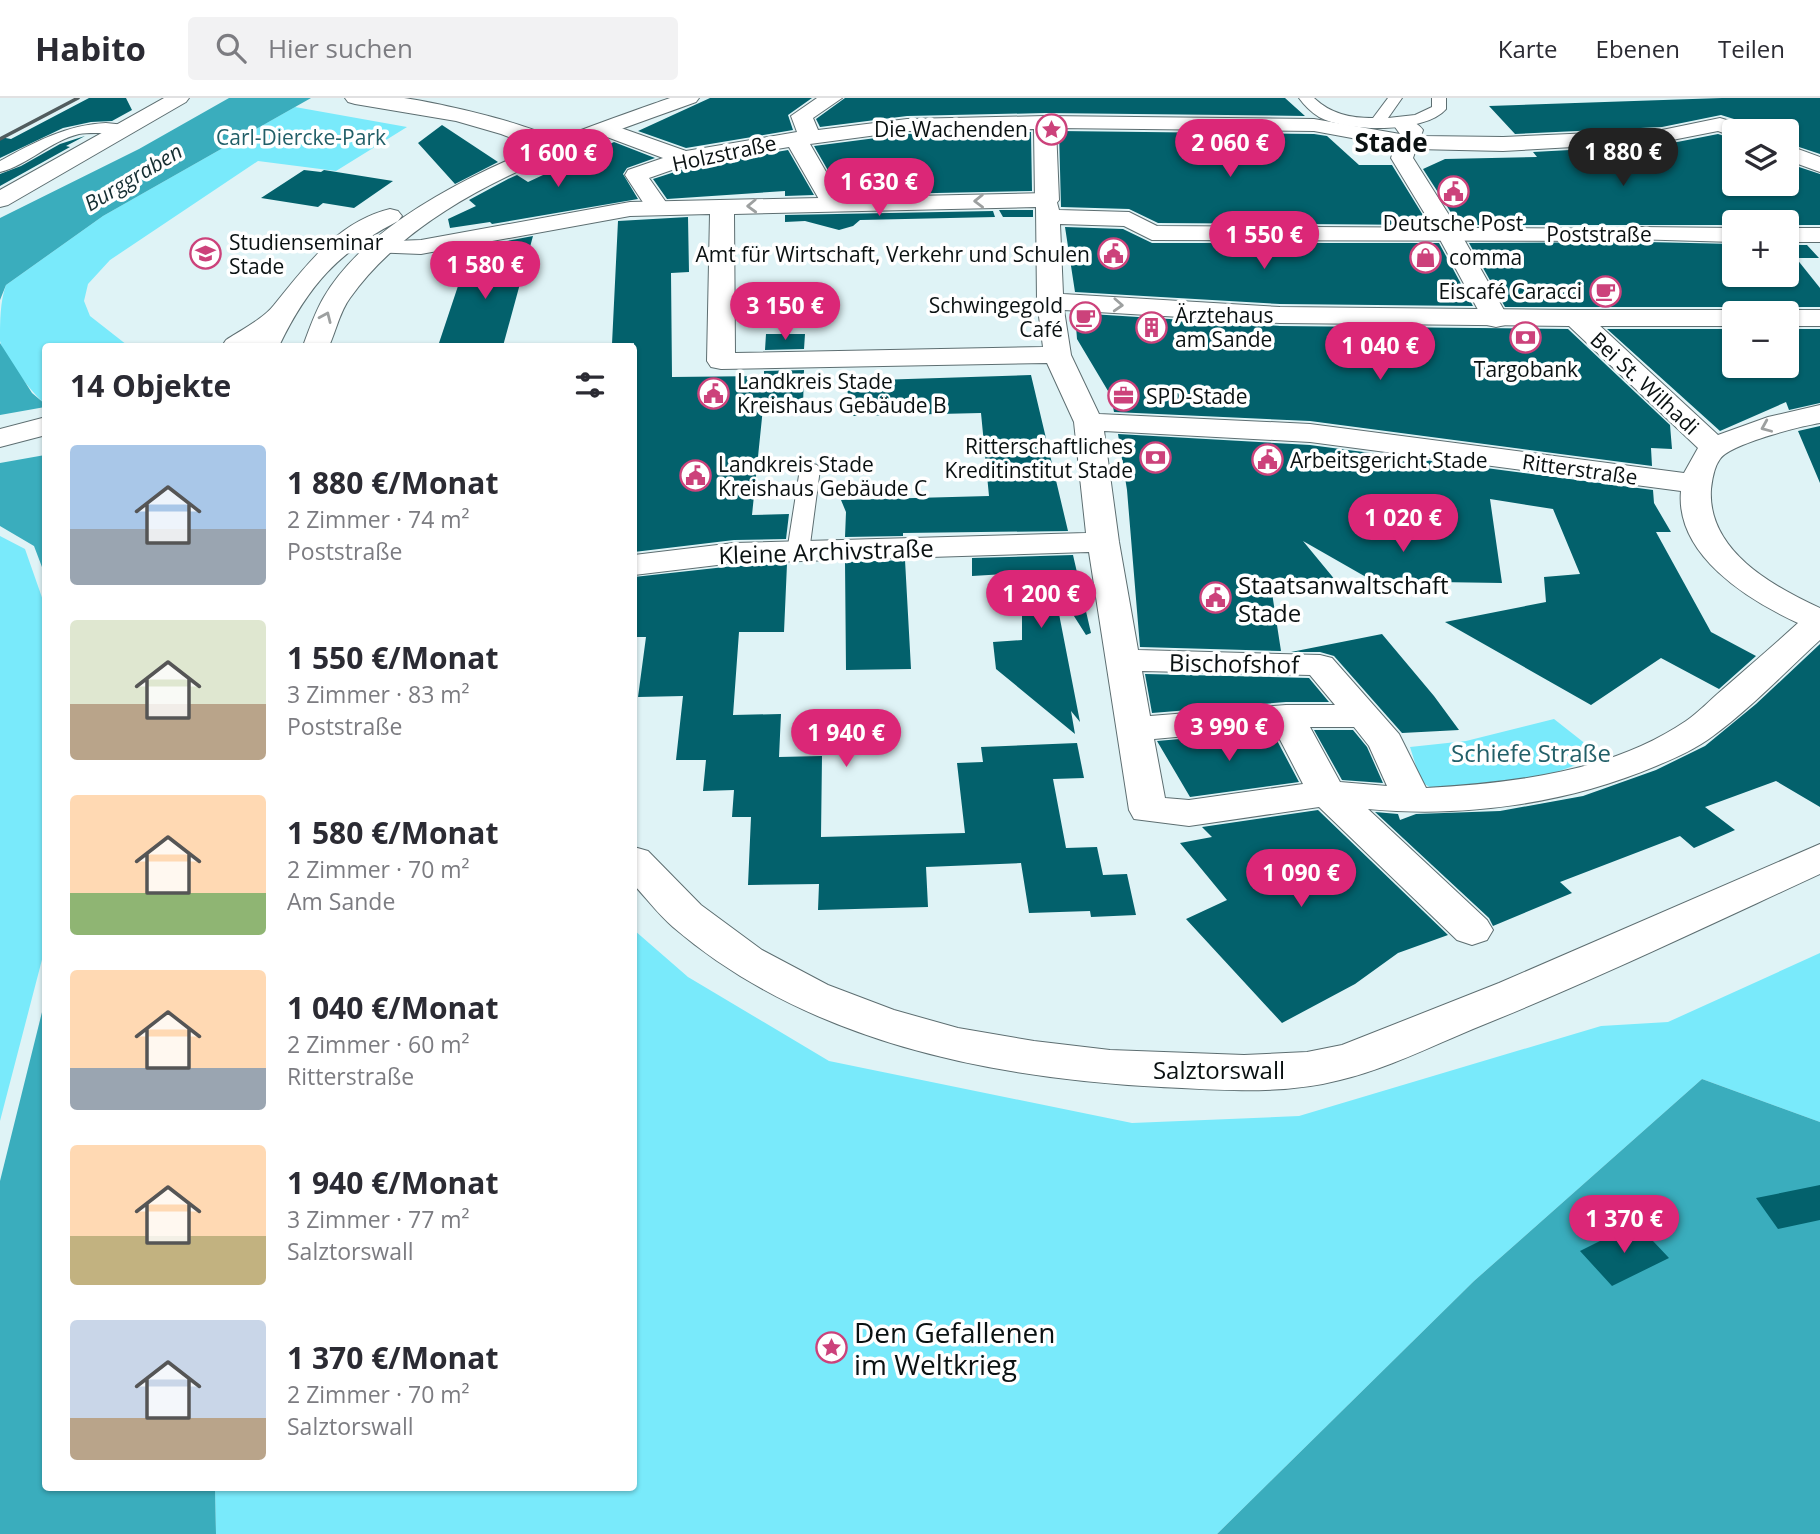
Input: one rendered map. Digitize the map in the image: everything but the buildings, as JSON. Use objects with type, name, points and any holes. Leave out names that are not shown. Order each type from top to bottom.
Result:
[{"type":"street","points":[[0,200],[179,98]]},
{"type":"street","points":[[267,343],[281,313],[311,270],[381,220],[414,205],[455,194],[557,149],[689,98]]},
{"type":"street","points":[[832,98],[802,116],[803,138],[832,203]]},
{"type":"street","points":[[368,99],[508,127],[557,149]]},
{"type":"street","name":"Holzstraße","points":[[658,208],[636,175],[684,158],[803,138],[907,125],[1321,120],[1340,131],[1503,144],[1662,136],[1722,128]]},
{"type":"street","points":[[1045,122],[1050,301],[1057,355],[1088,422],[1103,542],[1147,810],[1189,813],[1327,793],[1413,801],[1481,797],[1570,782],[1617,768],[1665,748],[1699,729],[1820,622],[1774,599],[1727,565],[1701,523],[1693,502],[1701,464],[1714,447],[1781,421],[1820,414]]},
{"type":"street","points":[[607,129],[684,158]]},
{"type":"street","points":[[1405,137],[1449,234],[1496,319]]},
{"type":"street","points":[[1799,157],[1820,165]]},
{"type":"street","points":[[317,343],[333,301],[379,247],[401,229],[455,194]]},
{"type":"street","name":"Poststraße","points":[[379,247],[421,247],[630,209],[832,203],[1048,208],[1129,219],[1152,233],[1722,235]]},
{"type":"street","points":[[722,207],[721,361],[1057,355]]},
{"type":"street","points":[[1799,235],[1820,235]]},
{"type":"street","points":[[1050,301],[1280,315],[1496,319],[1722,318]]},
{"type":"street","points":[[239,343],[281,313]]},
{"type":"street","name":"Bei St. Wilhadi","points":[[1576,318],[1714,447]]},
{"type":"street","points":[[1799,318],[1820,318]]},
{"type":"street","name":"Ritterstraße","points":[[1088,422],[1310,433],[1695,484]]},
{"type":"street","points":[[0,438],[42,427]]},
{"type":"street","points":[[0,438],[42,436]]},
{"type":"street","name":"Kleine Archivstraße","points":[[637,565],[734,553],[1103,542]]},
{"type":"street","name":"Bischofshof","points":[[1121,660],[1320,666],[1387,742],[1413,801]]},
{"type":"street","points":[[1133,729],[1286,716],[1365,716]]},
{"type":"street","points":[[1286,716],[1327,793],[1472,930]]},
{"type":"street","name":"Salztorswall","points":[[637,864],[686,916],[715,938],[786,983],[869,1018],[931,1039],[1029,1059],[1096,1067],[1207,1071],[1315,1068],[1345,1062],[1493,1004],[1820,859]]},
{"type":"lane","points":[[1306,98],[1321,120]]},
{"type":"lane","points":[[1321,120],[1339,98]]},
{"type":"lane","points":[[1377,122],[1395,98]]},
{"type":"lane","points":[[1405,137],[1426,118],[1436,113],[1440,98]]},
{"type":"lane","points":[[1405,137],[1403,113],[1422,100]]},
{"type":"lane","points":[[1349,119],[1357,103]]},
{"type":"lane","points":[[1321,120],[1377,122],[1405,137]]},
{"type":"lane","points":[[0,167],[67,131],[106,126],[125,129]]},
{"type":"lane","points":[[798,552],[810,469]]},
{"type":"green space","name":"Carl-Diercke-Park","points":[[295,107],[407,127],[336,171],[258,161],[110,260],[88,284],[84,301],[90,316],[124,343],[42,343],[42,401],[2,348],[0,320],[4,291],[6,285],[103,216]]},
{"type":"green space","points":[[0,536],[25,549],[42,598],[42,960],[0,1121]]},
{"type":"green space","name":"Schiefe Straße","points":[[1554,719],[1601,756],[1540,778],[1433,789],[1421,782],[1410,747],[1466,741]]},
{"type":"green space","points":[[637,933],[688,977],[829,1061],[1132,1123],[1299,1116],[1601,1026],[1668,1022],[1820,953],[1820,1122],[1702,1079],[1474,1281],[1217,1534],[216,1534],[215,1491],[637,1491]]},
{"type":"water","name":"Burggraben","points":[[229,98],[311,98],[103,216],[6,285],[0,300],[0,218],[139,149]]},
{"type":"water","points":[[0,343],[32,393],[42,401],[42,567],[34,546],[0,526]]},
{"type":"water","points":[[42,1012],[42,1491],[215,1491],[216,1534],[0,1534],[0,1181]]},
{"type":"water","points":[[1702,1079],[1820,1122],[1820,1534],[1217,1534],[1474,1281]]},
{"type":"pier","points":[[42,408],[42,456],[0,463],[0,415]]},
{"type":"railway","points":[[0,139],[78,98]]},
{"type":"place","name":"Die Wachenden","points":[[1051,129]]},
{"type":"place","name":"Deutsche Post","points":[[1453,191]]},
{"type":"place","name":"Studienseminar Stade","points":[[206,254]]},
{"type":"place","name":"Amt für Wirtschaft, Verkehr und Schulen","points":[[1113,254]]},
{"type":"place","name":"comma","points":[[1426,257]]},
{"type":"place","name":"Eiscafé Caracci","points":[[1605,291]]},
{"type":"place","name":"Schwingegold Café","points":[[1086,317]]},
{"type":"place","name":"Ärztehaus am Sande","points":[[1152,327]]},
{"type":"place","name":"Targobank","points":[[1526,337]]},
{"type":"place","name":"Landkreis Stade Kreishaus Gebäude B","points":[[714,393]]},
{"type":"place","name":"SPD-Stade","points":[[1123,396]]},
{"type":"place","name":"Ritterschaftliches Kreditinstitut Stade","points":[[1156,458]]},
{"type":"place","name":"Arbeitsgericht Stade","points":[[1267,460]]},
{"type":"place","name":"Landkreis Stade Kreishaus Gebäude C","points":[[695,476]]},
{"type":"place","name":"Staatsanwaltschaft Stade","points":[[1215,598]]},
{"type":"place","name":"Den Gefallenen im Weltkrieg","points":[[831,1348]]},
{"type":"district","name":"Stade","points":[[1391,142]]}]
